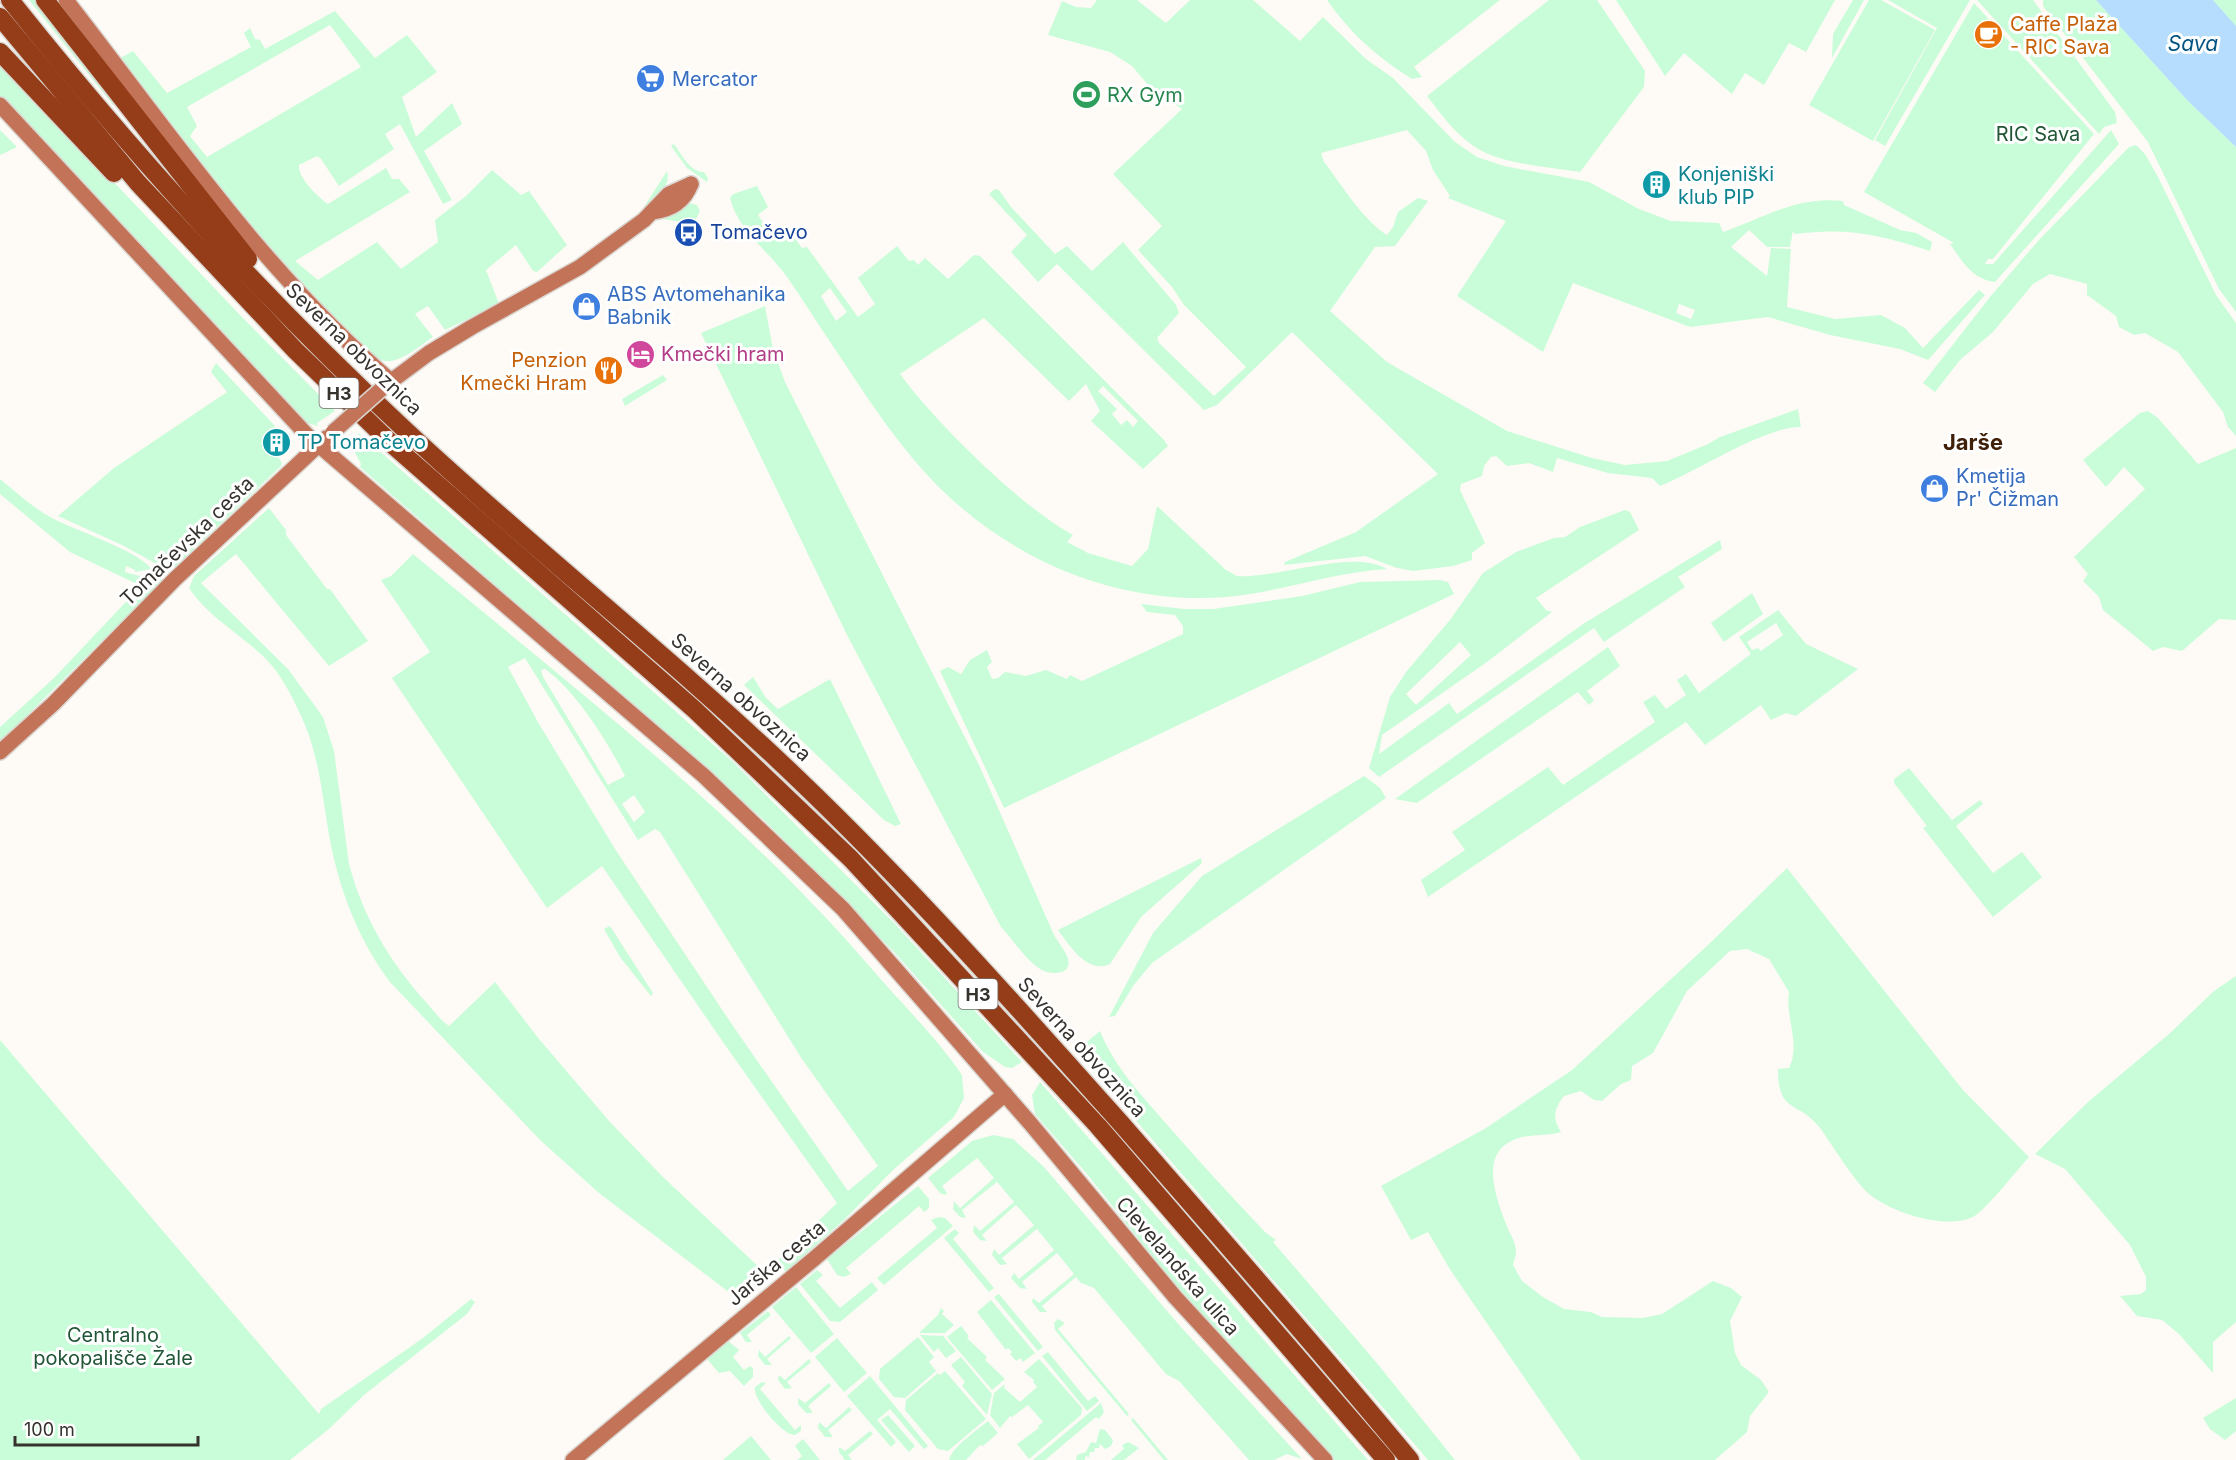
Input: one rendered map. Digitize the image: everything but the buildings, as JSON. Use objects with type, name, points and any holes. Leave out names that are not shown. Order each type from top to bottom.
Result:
[{"type":"highway","name":"Severna obvoznica","points":[[10,0],[136,152],[304,334],[460,480],[680,670],[798,779],[882,863],[1046,1038],[1410,1460]]},
{"type":"highway","points":[[45,0],[220,226],[284,298],[304,334]]},
{"type":"highway","name":"Severna obvoznica","points":[[0,17],[160,208],[255,310],[394,446],[695,710],[851,859],[1029,1048],[1386,1460]]},
{"type":"highway","points":[[0,52],[130,191],[160,208]]},
{"type":"street","points":[[66,0],[254,243],[336,331],[389,383]]},
{"type":"street","name":"Clevelandska ulica","points":[[0,105],[279,406],[319,445],[744,812],[843,909],[1005,1094],[1175,1297],[1325,1460]]},
{"type":"street","name":"Tomačevska cesta","points":[[0,752],[52,704],[175,579],[389,383],[429,353],[580,267],[652,212]]},
{"type":"street","name":"Jarška cesta","points":[[573,1460],[807,1265],[1005,1094]]},
{"type":"green space","points":[[29,0],[35,0],[117,105],[113,105]]},
{"type":"green space","points":[[1097,0],[1137,0],[1166,23],[1190,0],[1253,0],[1300,41],[1323,17],[1366,59],[1393,78],[1455,142],[1477,157],[1504,166],[1589,182],[1639,209],[1671,221],[1719,223],[1723,232],[1782,209],[1826,200],[1843,201],[1844,205],[1900,230],[1916,233],[1932,242],[1930,251],[1864,234],[1831,231],[1795,234],[1793,231],[1790,247],[1767,247],[1749,230],[1731,247],[1767,276],[1771,248],[1791,249],[1787,307],[1835,319],[1881,315],[1905,328],[1923,348],[1979,290],[1985,295],[1928,360],[1900,349],[1830,335],[1768,317],[1690,327],[1573,283],[1543,352],[1457,296],[1506,221],[1448,198],[1450,196],[1433,170],[1426,151],[1407,130],[1321,153],[1324,162],[1353,201],[1369,220],[1387,235],[1393,227],[1398,212],[1418,198],[1428,201],[1395,246],[1375,247],[1330,311],[1387,362],[1507,431],[1592,458],[1625,465],[1667,461],[1720,437],[1798,409],[1801,427],[1786,429],[1751,441],[1660,486],[1652,478],[1608,473],[1557,458],[1553,472],[1529,463],[1507,466],[1496,456],[1491,457],[1484,466],[1482,476],[1461,484],[1460,490],[1485,543],[1472,553],[1472,560],[1453,566],[1413,571],[1397,568],[1365,556],[1284,565],[1285,562],[1356,532],[1438,474],[1292,332],[1217,405],[1204,410],[1057,264],[1038,282],[1011,252],[1027,235],[989,194],[995,189],[999,190],[1011,207],[1055,254],[1067,246],[1092,271],[1123,242],[1176,305],[1179,313],[1157,338],[1159,343],[1214,396],[1246,367],[1184,305],[1172,287],[1138,250],[1162,226],[1113,174],[1182,109],[1149,86],[1132,66],[1110,52],[1048,35],[1062,1],[1076,7],[1091,8]],"holes":[[[1679,304],[1695,310],[1691,319],[1676,313]]]},
{"type":"green space","points":[[1327,0],[1500,0],[1414,67],[1422,77],[1412,79],[1365,44],[1345,24]]},
{"type":"green space","points":[[1549,0],[1597,0],[1645,71],[1644,87],[1580,172],[1525,164],[1485,153],[1461,136],[1427,96]]},
{"type":"green space","points":[[1616,0],[1835,0],[1806,52],[1789,43],[1764,85],[1745,73],[1732,94],[1684,53],[1665,76]]},
{"type":"green space","points":[[1853,0],[1864,0],[1832,58],[1833,34]]},
{"type":"green space","points":[[1869,0],[1881,0],[1935,30],[1873,141],[1809,105]]},
{"type":"green space","points":[[1888,0],[1970,0],[1885,146],[1875,140],[1937,28]]},
{"type":"green space","points":[[1977,0],[2033,0],[2115,112],[2117,123],[2104,127],[2099,134]]},
{"type":"green space","points":[[2043,0],[2096,0],[2188,101],[2236,147],[2236,312],[2219,289],[2148,142],[2043,6]]},
{"type":"green space","points":[[2213,0],[2236,0],[2236,26],[2234,24]]},
{"type":"green space","name":"RIC Sava","points":[[1974,3],[2094,134],[1993,259],[1988,259],[1985,264],[1993,264],[2111,130],[2119,144],[1995,282],[1980,277],[1968,268],[1950,244],[1954,243],[1864,192]]},
{"type":"green space","points":[[335,11],[375,58],[407,35],[437,72],[402,97],[416,137],[452,103],[462,124],[424,151],[452,200],[443,204],[400,124],[385,134],[394,149],[339,186],[317,156],[299,165],[305,181],[328,204],[386,168],[392,179],[399,179],[410,192],[295,261],[318,280],[377,242],[401,269],[438,242],[435,220],[466,196],[492,170],[521,195],[529,191],[567,245],[537,272],[533,271],[516,245],[486,270],[499,304],[445,330],[428,306],[415,314],[433,337],[404,356],[385,361],[363,348],[330,318],[291,275],[208,174],[119,59],[133,51],[167,93],[251,47],[244,33],[250,28],[255,39],[260,40],[265,49]],"holes":[[[330,25],[361,67],[207,157],[190,136],[197,126],[187,107]]]},
{"type":"green space","points":[[0,62],[239,314],[335,411],[317,423],[318,426],[303,422],[0,96]]},
{"type":"green space","points":[[0,130],[17,147],[0,155]]},
{"type":"green space","points":[[674,144],[690,166],[704,172],[708,178],[707,182],[687,168],[671,146]]},
{"type":"green space","points":[[2136,145],[2145,154],[2158,177],[2216,295],[2236,323],[2236,436],[2228,427],[2223,412],[2178,352],[2145,333],[2134,335],[2119,327],[2116,316],[2087,295],[2087,284],[2050,274],[2033,284],[1993,332],[1960,360],[1935,392],[1923,383],[1990,297],[2038,241],[2129,147]]},
{"type":"green space","points":[[667,171],[665,187],[646,208],[644,207]]},
{"type":"green space","points":[[757,186],[768,207],[758,215],[773,236],[789,230],[802,248],[807,247],[858,317],[875,304],[858,278],[897,246],[909,261],[914,260],[918,265],[925,258],[948,279],[974,255],[980,256],[1164,440],[1168,446],[1143,469],[1091,421],[1100,411],[1086,384],[1069,401],[984,318],[900,374],[935,416],[980,462],[1029,505],[1073,535],[1067,542],[1088,553],[1132,566],[1148,549],[1157,506],[1226,570],[1237,576],[1254,576],[1355,562],[1373,563],[1387,569],[1347,574],[1226,597],[1187,598],[1111,587],[1040,560],[1006,541],[945,493],[900,443],[787,277],[754,240],[740,220],[730,198],[733,194]],"holes":[[[830,288],[847,312],[836,321],[821,296]],[[1103,386],[1138,421],[1133,427],[1127,420],[1121,425],[1112,414],[1117,409],[1098,391]]]},
{"type":"green space","points":[[689,203],[697,205],[700,211],[695,221],[689,223],[662,219],[680,206]]},
{"type":"green space","points":[[765,306],[773,349],[785,382],[980,767],[1054,935],[1067,956],[1068,967],[1061,972],[1050,973],[1034,965],[1001,927],[847,635],[701,333]]},
{"type":"green space","points":[[216,363],[275,426],[266,439],[282,463],[281,466],[175,567],[160,566],[122,545],[58,516],[114,468],[227,392],[211,372]]},
{"type":"green space","points":[[663,375],[667,380],[625,406],[622,399]]},
{"type":"green space","points":[[2148,411],[2158,418],[2198,464],[2236,448],[2236,620],[2219,619],[2182,651],[2163,647],[2153,651],[2103,610],[2099,597],[2083,581],[2088,574],[2074,557],[2145,489],[2124,467],[2106,487],[2083,460],[2140,413]]},
{"type":"green space","points":[[359,433],[733,762],[895,924],[1022,1062],[1012,1068],[1005,1067],[983,1052],[894,952],[764,820],[360,467],[361,464],[351,445]]},
{"type":"green space","points":[[0,479],[45,514],[120,548],[152,569],[135,572],[126,566],[125,572],[139,576],[160,573],[164,575],[163,581],[0,742],[0,727],[54,678],[141,586],[70,552],[0,494]]},
{"type":"green space","points":[[269,508],[286,530],[286,535],[368,641],[329,666],[236,554],[201,583],[288,669],[323,717],[334,751],[349,864],[362,902],[379,938],[413,987],[449,1026],[495,982],[539,1039],[610,1122],[663,1177],[762,1270],[744,1291],[732,1293],[726,1290],[599,1193],[540,1140],[390,982],[379,967],[353,917],[340,882],[315,755],[293,699],[284,682],[266,659],[215,617],[189,588],[194,576]]},
{"type":"green space","points":[[1625,510],[1630,512],[1639,530],[1536,598],[1546,610],[1552,612],[1487,662],[1382,735],[1379,754],[1449,703],[1457,714],[1583,624],[1720,540],[1722,549],[1678,577],[1685,587],[1604,642],[1594,628],[1379,777],[1369,768],[1390,697],[1406,672],[1450,620],[1483,573],[1516,552],[1554,538],[1565,537],[1580,527]],"holes":[[[1460,642],[1471,655],[1416,705],[1406,694]]]},
{"type":"green space","points":[[413,554],[651,752],[765,856],[819,911],[930,1034],[962,1075],[964,1098],[954,1117],[893,1170],[845,1219],[786,1271],[773,1265],[837,1203],[602,866],[547,908],[392,678],[430,652],[381,580],[391,576]],"holes":[[[525,658],[638,840],[655,829],[660,832],[802,1059],[878,1166],[848,1191],[733,1026],[617,852],[539,724],[508,667]],[[545,669],[568,690],[579,704],[610,748],[625,776],[608,785],[543,677],[541,670]],[[634,795],[645,812],[634,822],[622,804]]]},
{"type":"green space","points":[[1440,580],[1448,582],[1454,594],[1004,808],[940,671],[948,667],[961,674],[970,660],[987,650],[992,662],[987,667],[992,679],[998,678],[1005,672],[1026,676],[1046,670],[1067,679],[1070,675],[1082,681],[1183,634],[1183,626],[1175,615],[1147,612],[1141,604],[1184,609],[1213,609],[1302,596],[1360,582]]},
{"type":"green space","points":[[1752,593],[1763,614],[1724,642],[1711,623]]},
{"type":"green space","points":[[1778,610],[1806,644],[1858,669],[1796,716],[1786,713],[1771,720],[1761,705],[1705,745],[1686,722],[1428,897],[1421,880],[1465,850],[1452,832],[1548,767],[1563,785],[1655,722],[1643,702],[1655,695],[1666,709],[1686,695],[1677,680],[1686,674],[1699,693],[1751,654],[1739,637]],"holes":[[[1776,623],[1783,635],[1761,651],[1758,648],[1752,650],[1747,642]]]},
{"type":"green space","points":[[1608,647],[1620,666],[1587,691],[1594,700],[1589,705],[1578,692],[1417,803],[1395,799]]},
{"type":"green space","points":[[753,677],[766,698],[778,709],[830,679],[901,824],[895,826],[884,820],[744,685]]},
{"type":"green space","points":[[1909,768],[1952,820],[1980,800],[1983,804],[1956,826],[1993,873],[2022,852],[2042,877],[1993,917],[1923,828],[1927,826],[1894,783],[1894,779]]},
{"type":"green space","points":[[1364,776],[1380,788],[1386,798],[1152,963],[1133,986],[1115,1016],[1109,1017],[1153,933],[1202,876]]},
{"type":"green space","points":[[1201,858],[1202,863],[1141,917],[1110,964],[1102,966],[1087,962],[1073,950],[1058,930]]},
{"type":"green space","points":[[1787,868],[1963,1090],[2029,1157],[1979,1213],[1962,1221],[1949,1222],[1919,1218],[1879,1201],[1857,1181],[1812,1119],[1791,1105],[1782,1094],[1778,1069],[1789,1068],[1794,1049],[1788,1002],[1789,992],[1769,959],[1747,949],[1730,951],[1687,991],[1653,1053],[1632,1066],[1631,1080],[1621,1084],[1602,1101],[1594,1100],[1581,1091],[1564,1096],[1555,1114],[1561,1132],[1516,1139],[1504,1146],[1493,1166],[1495,1192],[1516,1248],[1513,1265],[1522,1281],[1564,1309],[1591,1312],[1602,1317],[1643,1318],[1662,1314],[1713,1281],[1731,1288],[1742,1297],[1730,1321],[1735,1353],[1741,1365],[1761,1380],[1769,1392],[1750,1416],[1747,1432],[1715,1460],[1581,1460],[1451,1271],[1428,1232],[1411,1240],[1381,1186],[1486,1128],[1572,1070],[1708,945]]},
{"type":"green space","points":[[610,926],[653,993],[651,996],[620,957],[604,929]]},
{"type":"green space","points":[[2236,976],[2236,1322],[2213,1342],[2213,1373],[2179,1334],[2162,1320],[2137,1316],[2120,1296],[2141,1294],[2146,1290],[2146,1277],[2130,1245],[2065,1169],[2035,1154],[2088,1102],[2169,1034],[2214,991]]},
{"type":"green space","points":[[1100,1031],[1112,1056],[1136,1089],[1226,1190],[1265,1232],[1276,1240],[1273,1242],[1376,1362],[1455,1460],[1428,1460],[1076,1051]]},
{"type":"green space","name":"Centralno pokopališče Žale","points":[[0,1040],[319,1414],[321,1409],[423,1338],[471,1299],[475,1302],[467,1314],[364,1395],[329,1429],[290,1460],[0,1460]]},
{"type":"green space","points":[[1040,1082],[1368,1460],[1330,1460],[1169,1277],[1086,1173],[1035,1114],[1032,1095]]},
{"type":"green space","points":[[993,1135],[1013,1139],[1044,1167],[1180,1326],[1302,1459],[1287,1454],[1274,1460],[1249,1460],[1179,1381],[1166,1374],[1094,1288],[1081,1283],[1076,1277],[1042,1306],[1047,1312],[1040,1312],[1032,1302],[1033,1298],[1039,1303],[1074,1274],[1057,1253],[1022,1282],[1027,1289],[1020,1288],[1011,1278],[1014,1273],[1019,1279],[1054,1250],[1037,1229],[1002,1258],[1007,1264],[1000,1265],[992,1255],[994,1249],[999,1255],[1034,1225],[1016,1205],[982,1235],[987,1241],[980,1240],[973,1232],[974,1225],[980,1231],[1014,1202],[997,1182],[962,1210],[966,1218],[960,1217],[953,1209],[954,1201],[960,1208],[994,1178],[977,1158],[942,1186],[947,1193],[945,1195],[940,1193],[928,1178],[972,1141]]},
{"type":"green space","points":[[918,1186],[929,1199],[929,1208],[924,1212],[919,1206],[846,1268],[851,1274],[844,1277],[837,1275],[827,1259]]},
{"type":"green space","points":[[938,1217],[945,1218],[953,1226],[884,1285],[877,1278],[937,1228],[931,1220]]},
{"type":"green space","points":[[955,1229],[959,1233],[953,1239],[994,1288],[989,1292],[944,1238]]},
{"type":"green space","points":[[817,1270],[823,1275],[816,1281],[840,1308],[872,1282],[878,1290],[840,1322],[830,1321],[800,1284]]},
{"type":"green space","points":[[796,1287],[834,1334],[811,1353],[772,1307]]},
{"type":"green space","points":[[999,1294],[1043,1347],[1038,1351],[994,1297]]},
{"type":"green space","points":[[991,1300],[1035,1353],[1023,1362],[1020,1358],[1016,1361],[1010,1354],[1012,1352],[1008,1348],[1006,1350],[977,1312]]},
{"type":"green space","points":[[941,1308],[944,1311],[942,1314],[954,1325],[945,1333],[919,1333],[938,1315]]},
{"type":"green space","points":[[768,1311],[771,1315],[747,1335],[752,1342],[746,1342],[740,1333]]},
{"type":"green space","points":[[1058,1319],[1065,1323],[1058,1329],[1129,1414],[1127,1416],[1055,1330],[1054,1323]]},
{"type":"green space","points":[[961,1326],[969,1336],[967,1338],[987,1357],[985,1360],[1005,1379],[992,1390],[947,1337]]},
{"type":"green space","points":[[920,1335],[943,1336],[956,1351],[946,1358],[938,1348],[934,1352]]},
{"type":"green space","points":[[789,1336],[791,1338],[767,1359],[772,1365],[765,1365],[758,1356],[759,1350],[765,1357]]},
{"type":"green space","points":[[918,1337],[934,1357],[929,1362],[936,1371],[905,1398],[894,1397],[879,1379],[880,1369]]},
{"type":"green space","points":[[837,1338],[867,1373],[844,1392],[815,1357]]},
{"type":"green space","points":[[728,1341],[739,1350],[733,1357],[744,1370],[750,1366],[753,1368],[753,1377],[744,1386],[730,1371],[719,1373],[707,1359]]},
{"type":"green space","points":[[1048,1352],[1088,1401],[1095,1396],[1099,1401],[1087,1411],[1042,1356]]},
{"type":"green space","points":[[961,1357],[992,1394],[987,1415],[962,1386],[965,1382],[951,1365]]},
{"type":"green space","points":[[809,1359],[811,1362],[787,1382],[792,1388],[785,1389],[778,1380],[779,1375],[785,1380]]},
{"type":"green space","points":[[1039,1359],[1082,1408],[1081,1415],[1029,1459],[1017,1444],[1039,1428],[1038,1426],[1043,1422],[1028,1405],[1012,1417],[1010,1416],[1000,1428],[990,1415],[994,1393],[1005,1384],[1004,1388],[1020,1402],[1037,1387],[1034,1380],[1024,1372]]},
{"type":"green space","points":[[945,1371],[986,1419],[948,1451],[938,1449],[905,1410],[906,1400],[938,1373],[940,1375]]},
{"type":"green space","points":[[870,1376],[928,1446],[924,1449],[890,1409],[877,1420],[896,1442],[891,1447],[847,1396]]},
{"type":"green space","points":[[762,1382],[766,1383],[760,1389],[795,1430],[801,1425],[801,1431],[795,1435],[790,1434],[769,1416],[755,1393],[755,1387]]},
{"type":"green space","points":[[829,1383],[831,1386],[808,1406],[813,1413],[806,1413],[798,1404],[798,1398],[805,1403]]},
{"type":"green space","points":[[2236,1398],[2236,1431],[2225,1440],[2210,1429],[2203,1418]]},
{"type":"green space","points":[[1101,1403],[1104,1412],[1099,1419],[1096,1417],[1045,1460],[1033,1460]]},
{"type":"green space","points":[[849,1407],[852,1410],[828,1430],[833,1437],[825,1437],[818,1428],[819,1422],[826,1428]]},
{"type":"green space","points":[[888,1415],[915,1446],[909,1452],[881,1420]]},
{"type":"green space","points":[[1133,1418],[1168,1460],[1164,1460],[1131,1420]]},
{"type":"green space","points":[[988,1421],[998,1433],[983,1446],[980,1445],[966,1460],[949,1460],[959,1445]]},
{"type":"green space","points":[[1100,1429],[1105,1430],[1113,1440],[1111,1446],[1105,1449],[1100,1444],[1094,1452],[1090,1452],[1089,1457],[1085,1456],[1085,1460],[1076,1460],[1077,1455],[1086,1452],[1091,1442],[1096,1443]]},
{"type":"green space","points":[[870,1431],[873,1434],[848,1455],[852,1460],[845,1460],[839,1452],[839,1447],[845,1451]]},
{"type":"green space","points":[[751,1436],[771,1460],[723,1460]]},
{"type":"green space","points":[[803,1439],[820,1460],[797,1460],[802,1456],[795,1446]]},
{"type":"green space","points":[[1128,1442],[1139,1448],[1124,1460],[1111,1460],[1124,1449],[1122,1445]]},
{"type":"water","name":"Sava","points":[[2096,0],[2213,0],[2236,26],[2236,147],[2188,101]]},
{"type":"place","name":"Caffe Plaža - RIC Sava","points":[[1989,35]]},
{"type":"place","name":"Mercator","points":[[651,79]]},
{"type":"place","name":"RX Gym","points":[[1086,95]]},
{"type":"place","name":"Konjeniški klub PIP","points":[[1657,185]]},
{"type":"place","name":"Tomačevo","points":[[689,232]]},
{"type":"place","name":"ABS Avtomehanika Babnik","points":[[586,306]]},
{"type":"place","name":"Kmečki hram","points":[[640,354]]},
{"type":"place","name":"Penzion Kmečki Hram","points":[[608,371]]},
{"type":"place","name":"TP Tomačevo","points":[[276,442]]},
{"type":"place","name":"Kmetija Pr' Čižman","points":[[1935,488]]},
{"type":"district","name":"Jarše","points":[[1973,442]]}]
